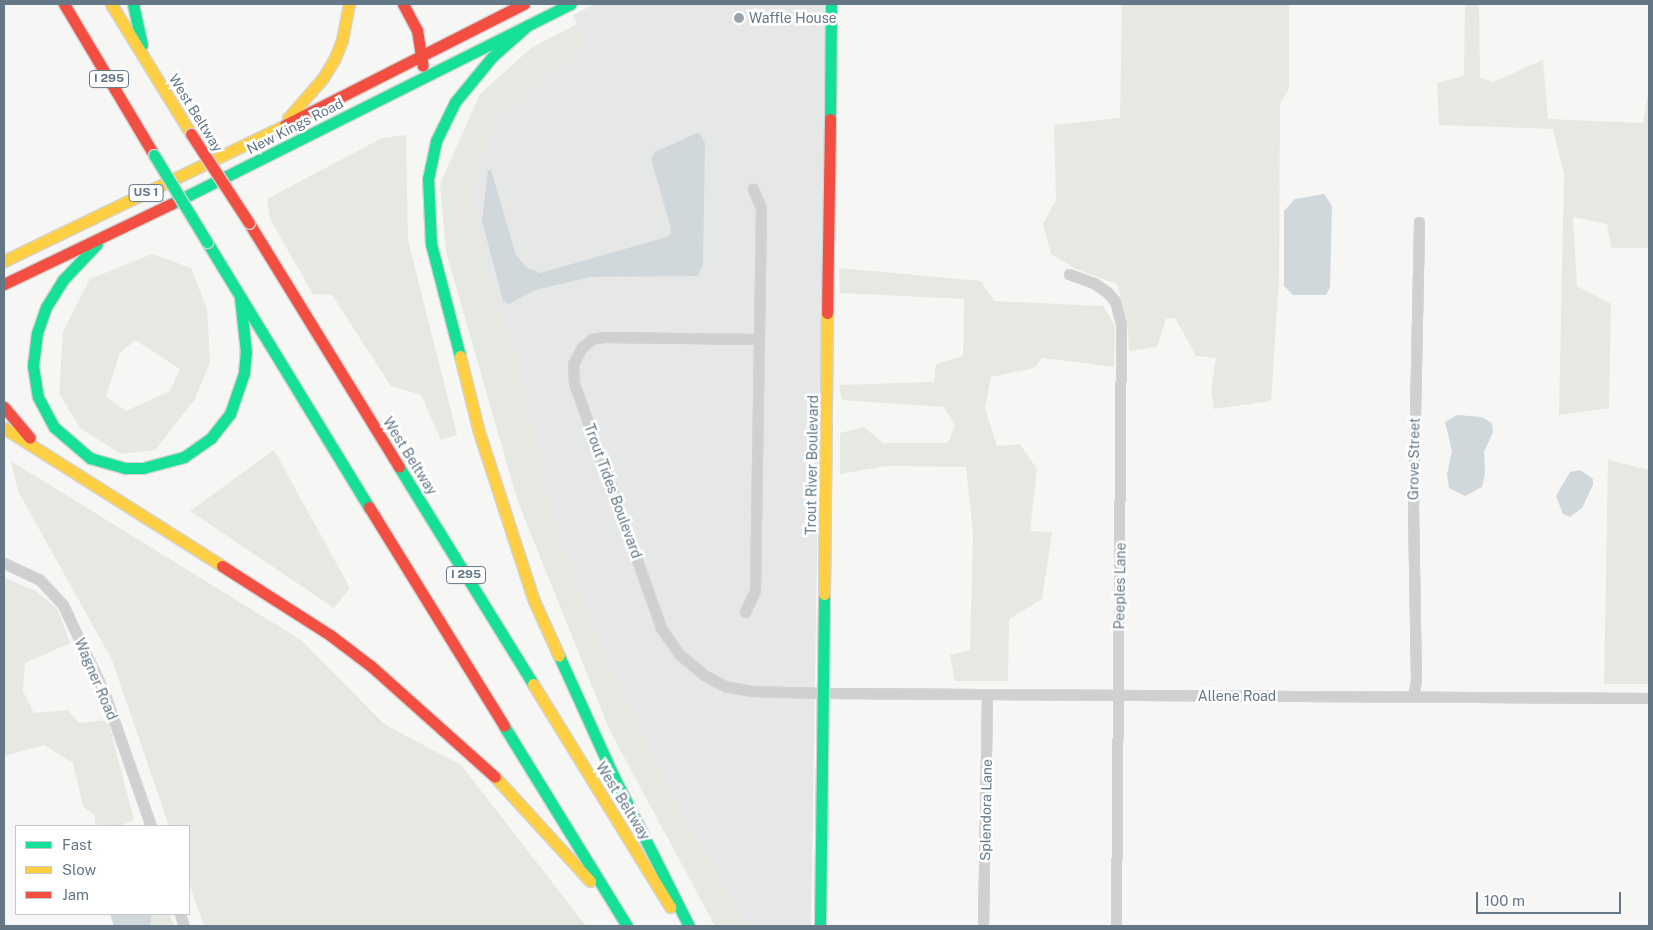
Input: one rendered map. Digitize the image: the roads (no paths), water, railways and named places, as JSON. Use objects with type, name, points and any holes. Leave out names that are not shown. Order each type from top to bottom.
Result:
[{"type":"main road","name":"I 295","points":[[64,4],[207,242],[627,926]]},
{"type":"main road","name":"West Beltway","points":[[111,4],[191,134],[249,223],[682,926]]},
{"type":"main road","points":[[133,4],[138,35],[150,68]]},
{"type":"main road","points":[[276,130],[304,103],[331,66],[342,40],[349,4]]},
{"type":"main road","points":[[403,4],[417,30],[423,56],[424,78]]},
{"type":"main road","name":"New Kings Road","points":[[4,261],[276,130],[524,4]]},
{"type":"main road","name":"New Kings Road","points":[[4,284],[105,236],[571,4]]},
{"type":"main road","name":"Trout River Boulevard","points":[[820,926],[831,4]]},
{"type":"main road","points":[[528,25],[492,57],[460,95],[447,116],[436,141],[428,179],[427,211],[432,244],[481,441],[534,601],[612,774],[688,926]]},
{"type":"main road","points":[[105,236],[63,280],[46,307],[37,333],[33,366],[38,396],[54,427],[90,458],[126,468],[143,468],[184,457],[211,438],[230,414],[244,373],[246,352],[239,293]]},
{"type":"main road","points":[[4,408],[43,452]]},
{"type":"main road","points":[[4,428],[330,635],[371,666],[484,766],[617,910]]},
{"type":"street","points":[[745,612],[756,591],[761,208],[753,189]]},
{"type":"street","name":"Grove Street","points":[[1413,696],[1416,680],[1413,510],[1419,222]]},
{"type":"street","name":"Peeples Lane","points":[[1068,274],[1094,283],[1107,292],[1115,301],[1121,324],[1116,926]]},
{"type":"street","name":"Trout Tides Boulevard","points":[[758,339],[604,337],[592,339],[582,347],[573,364],[574,383],[662,628],[679,654],[704,675],[726,686],[750,691],[824,693]]},
{"type":"street","name":"Wagner Road","points":[[4,563],[39,579],[63,605],[104,692],[151,825]]},
{"type":"street","name":"Allene Road","points":[[824,693],[1649,698]]},
{"type":"street","name":"Splendora Lane","points":[[983,926],[988,694]]},
{"type":"place","name":"Waffle House","points":[[739,18]]}]
